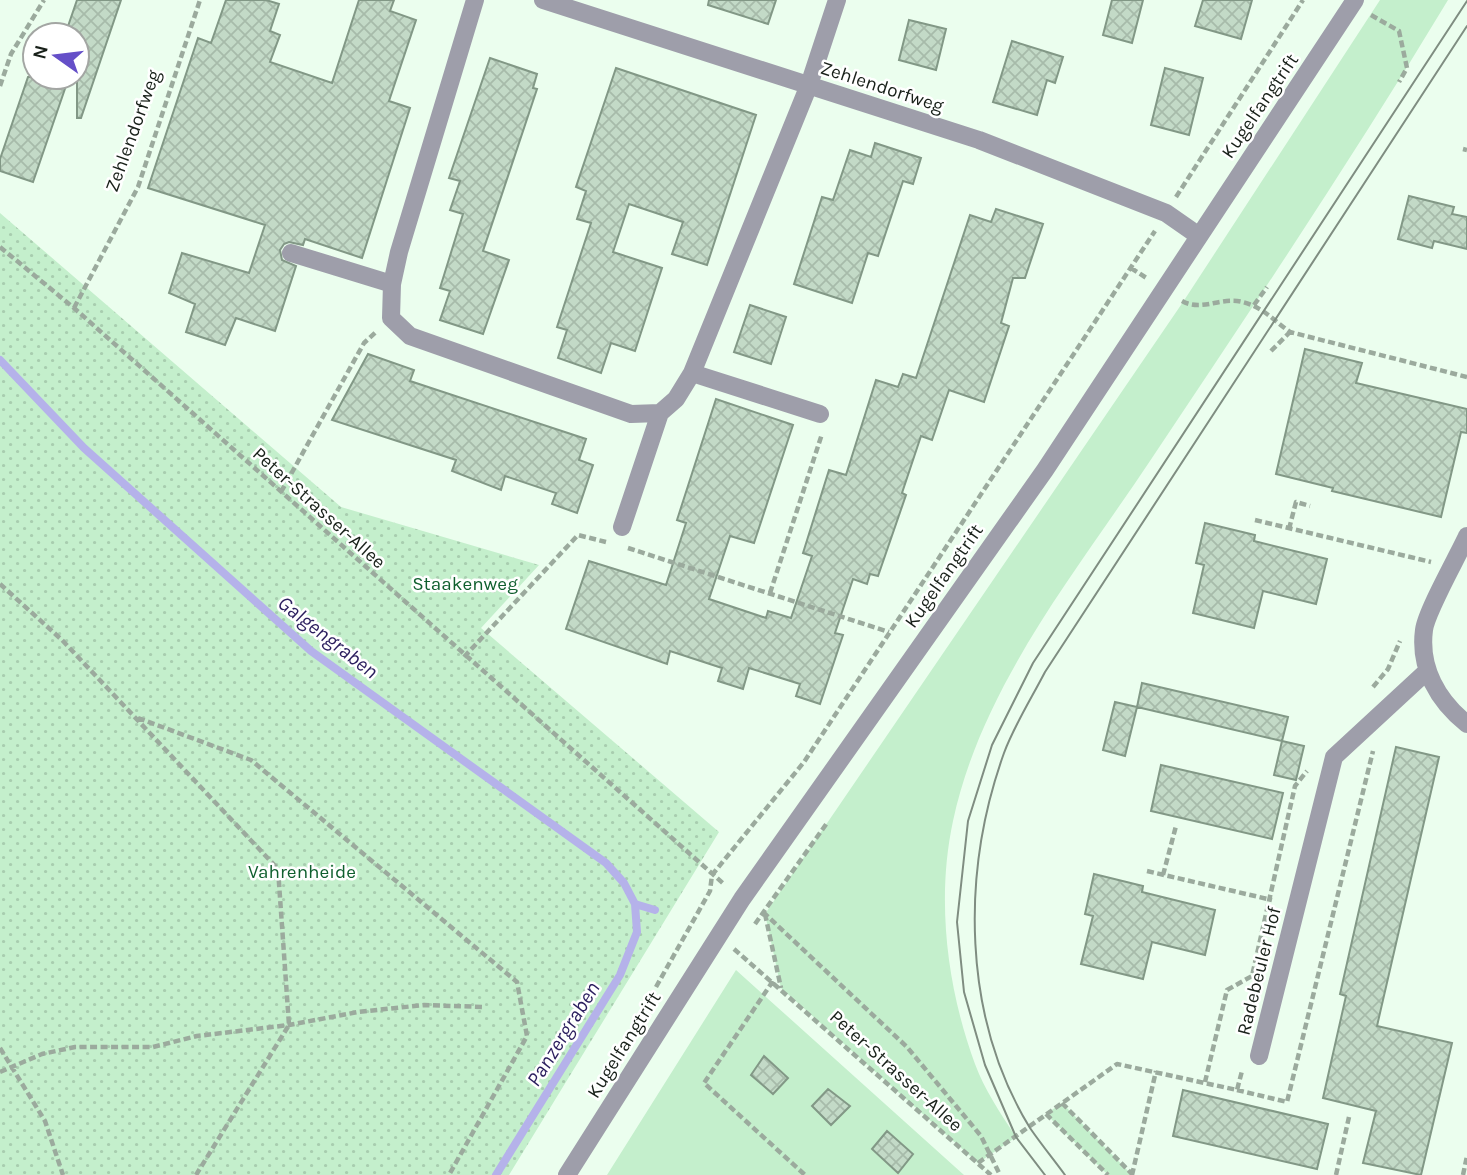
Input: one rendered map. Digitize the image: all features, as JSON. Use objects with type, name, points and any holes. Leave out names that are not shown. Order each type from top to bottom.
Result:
[{"type":"street","points":[[475,0],[392,284],[391,318],[410,336],[631,414],[660,413]]},
{"type":"street","name":"Zehlendorfweg","points":[[543,0],[979,141],[1166,213],[1199,236]]},
{"type":"street","points":[[622,527],[660,413],[676,399],[692,373],[809,85],[837,0]]},
{"type":"street","name":"Kugelfangtrift","points":[[567,1175],[718,935],[1045,470],[1355,0]]},
{"type":"street","points":[[291,253],[392,284]]},
{"type":"street","points":[[692,373],[820,414]]},
{"type":"street","points":[[1467,536],[1424,629],[1426,672],[1450,711],[1467,724]]},
{"type":"street","name":"Radebeuler Hof","points":[[1259,1056],[1334,757],[1426,672]]},
{"type":"path","points":[[0,86],[11,54],[44,0]]},
{"type":"path","name":"Zehlendorfweg","points":[[74,308],[138,187],[200,0]]},
{"type":"path","points":[[464,657],[578,535],[889,632],[1131,268],[1303,0]]},
{"type":"path","points":[[1370,14],[1399,31],[1407,68],[1399,82]]},
{"type":"path","name":"Peter-Strasser-Allee","points":[[0,247],[74,308],[712,876],[804,762],[889,632]]},
{"type":"path","points":[[1131,268],[1192,306],[1235,301],[1254,305],[1275,318],[1290,332],[1467,377]]},
{"type":"path","points":[[1254,305],[1267,288]]},
{"type":"path","points":[[281,492],[364,343],[391,318]]},
{"type":"path","points":[[1271,351],[1290,332]]},
{"type":"path","points":[[770,593],[822,434],[820,414]]},
{"type":"path","points":[[1289,529],[1296,502],[1310,506]]},
{"type":"path","points":[[1255,520],[1453,567]]},
{"type":"path","points":[[0,584],[62,640],[278,869],[289,1025],[196,1175]]},
{"type":"path","points":[[978,1163],[1117,1064],[1286,1102],[1383,711]]},
{"type":"path","points":[[135,717],[251,760],[517,982],[527,1036],[449,1175]]},
{"type":"path","points":[[1163,875],[1177,826]]},
{"type":"path","points":[[1147,871],[1297,905]]},
{"type":"path","points":[[781,988],[765,914],[907,1047],[981,1136],[1000,1175]]},
{"type":"path","name":"Peter-Strasser-Allee","points":[[718,935],[991,1175]]},
{"type":"path","points":[[773,981],[704,1083],[806,1175]]},
{"type":"path","points":[[0,1072],[15,1068],[43,1054],[75,1047],[153,1047],[232,1031],[424,1005],[483,1007]]},
{"type":"path","points":[[0,1048],[15,1068],[45,1121],[63,1175]]},
{"type":"path","name":"Radebeuler Hof","points":[[1237,1090],[1247,1053],[1259,1056]]},
{"type":"path","points":[[1133,1175],[1156,1071]]},
{"type":"path","points":[[1062,1103],[1133,1175]]},
{"type":"path","points":[[1046,1114],[1108,1175]]},
{"type":"path","points":[[1336,1175],[1349,1117]]},
{"type":"path","points":[[1462,1175],[1467,1156]]},
{"type":"green space","points":[[1380,0],[1448,0],[1303,231],[1035,631],[986,723],[967,771],[953,821],[945,882],[951,975],[965,1035],[979,1073],[1016,1137],[978,1163],[781,988],[765,914],[1183,302]]},
{"type":"green space","name":"Vahrenheide","points":[[0,213],[341,507],[539,565],[481,628],[719,832],[509,1175],[0,1175]]},
{"type":"green space","points":[[736,970],[964,1175],[607,1175]]},
{"type":"green space","points":[[1062,1103],[1132,1175],[1108,1175],[1046,1114]]},
{"type":"building","points":[[77,0],[121,0],[91,88],[91,21],[70,21]]},
{"type":"building","points":[[226,0],[266,0],[279,4],[270,31],[280,35],[270,62],[332,83],[359,0],[394,0],[390,11],[416,20],[389,101],[410,108],[362,258],[305,239],[303,245],[289,242],[284,244],[280,250],[282,260],[296,266],[275,331],[236,318],[225,345],[186,332],[195,304],[169,293],[182,253],[249,273],[265,225],[148,188],[198,38],[211,43]]},
{"type":"building","points":[[709,0],[776,0],[768,24],[708,5]]},
{"type":"building","points":[[1112,0],[1143,0],[1132,43],[1103,35]]},
{"type":"building","points":[[1203,0],[1252,0],[1241,39],[1195,26]]},
{"type":"building","points":[[909,20],[946,29],[936,70],[899,60]]},
{"type":"building","points":[[1012,41],[1063,57],[1055,83],[1047,80],[1037,115],[993,102]]},
{"type":"building","points":[[490,58],[537,74],[533,88],[537,89],[483,251],[509,260],[483,334],[440,320],[450,291],[440,288],[463,214],[450,210],[460,181],[449,178]]},
{"type":"building","points":[[616,68],[756,115],[707,265],[672,254],[683,222],[629,204],[613,252],[662,268],[635,351],[611,343],[601,373],[558,358],[567,330],[557,327],[591,223],[577,219],[586,191],[576,187]]},
{"type":"building","points":[[1165,68],[1203,78],[1189,135],[1151,125]]},
{"type":"building","points":[[23,91],[64,91],[33,182],[0,171],[0,159]]},
{"type":"building","points":[[77,91],[90,91],[81,118],[77,118]]},
{"type":"building","points":[[875,143],[921,158],[913,184],[903,181],[878,256],[868,253],[852,303],[794,284],[822,197],[833,200],[850,150],[871,157]]},
{"type":"building","points":[[1409,196],[1454,207],[1452,214],[1467,217],[1467,249],[1434,241],[1432,248],[1398,239]]},
{"type":"building","points":[[996,209],[1043,224],[1025,278],[1013,278],[1001,323],[1009,326],[984,402],[949,390],[932,440],[921,436],[902,493],[906,495],[878,576],[870,574],[867,584],[853,579],[835,633],[843,635],[820,704],[796,696],[800,684],[749,668],[743,689],[718,681],[722,668],[670,651],[667,664],[566,629],[589,561],[666,585],[686,523],[677,520],[716,399],[793,425],[754,543],[730,536],[709,599],[766,618],[768,611],[791,618],[812,556],[803,553],[829,470],[846,475],[876,380],[898,387],[903,374],[916,378],[970,215],[991,222]]},
{"type":"building","points":[[750,305],[786,317],[771,364],[734,352]]},
{"type":"building","points":[[1305,349],[1362,363],[1356,383],[1467,409],[1467,433],[1461,432],[1441,517],[1332,491],[1333,488],[1276,474]]},
{"type":"building","points":[[368,354],[414,370],[410,381],[586,439],[579,460],[593,465],[577,513],[552,504],[556,493],[505,476],[501,490],[452,471],[456,460],[332,420]]},
{"type":"building","points":[[1205,523],[1255,535],[1254,541],[1327,559],[1316,604],[1263,591],[1254,628],[1193,613],[1204,565],[1196,563]]},
{"type":"building","points":[[1142,683],[1288,717],[1282,741],[1137,707]]},
{"type":"building","points":[[1115,702],[1137,707],[1125,756],[1103,750]]},
{"type":"building","points":[[1282,741],[1304,746],[1296,780],[1274,775]]},
{"type":"building","points":[[1396,747],[1439,757],[1377,1026],[1452,1043],[1421,1175],[1363,1163],[1376,1111],[1323,1098],[1346,996],[1340,994]]},
{"type":"building","points":[[1161,765],[1283,793],[1272,839],[1151,811]]},
{"type":"building","points":[[1094,874],[1143,886],[1142,892],[1215,910],[1205,955],[1152,942],[1143,979],[1081,964],[1093,916],[1085,914]]},
{"type":"building","points":[[764,1056],[788,1078],[773,1094],[751,1075]]},
{"type":"building","points":[[828,1089],[850,1106],[831,1125],[812,1106]]},
{"type":"building","points":[[1183,1090],[1328,1124],[1317,1169],[1173,1136]]},
{"type":"building","points":[[887,1131],[913,1154],[898,1173],[872,1149]]},
{"type":"waterway","name":"Galgengraben","points":[[0,360],[84,448],[311,651],[606,863],[624,883],[635,904],[655,910]]},
{"type":"waterway","name":"Panzergraben","points":[[496,1175],[620,975],[637,932],[635,904]]},
{"type":"tram line","points":[[1045,1175],[1016,1137],[985,1065],[964,992],[957,922],[968,821],[992,745],[1033,663],[1467,1]]},
{"type":"tram line","points":[[1065,1175],[1030,1128],[1008,1085],[991,1039],[981,992],[975,944],[975,895],[980,847],[990,799],[1004,753],[1045,672],[1467,26]]},
{"type":"park label","name":"Staakenweg","points":[[465,584]]}]
